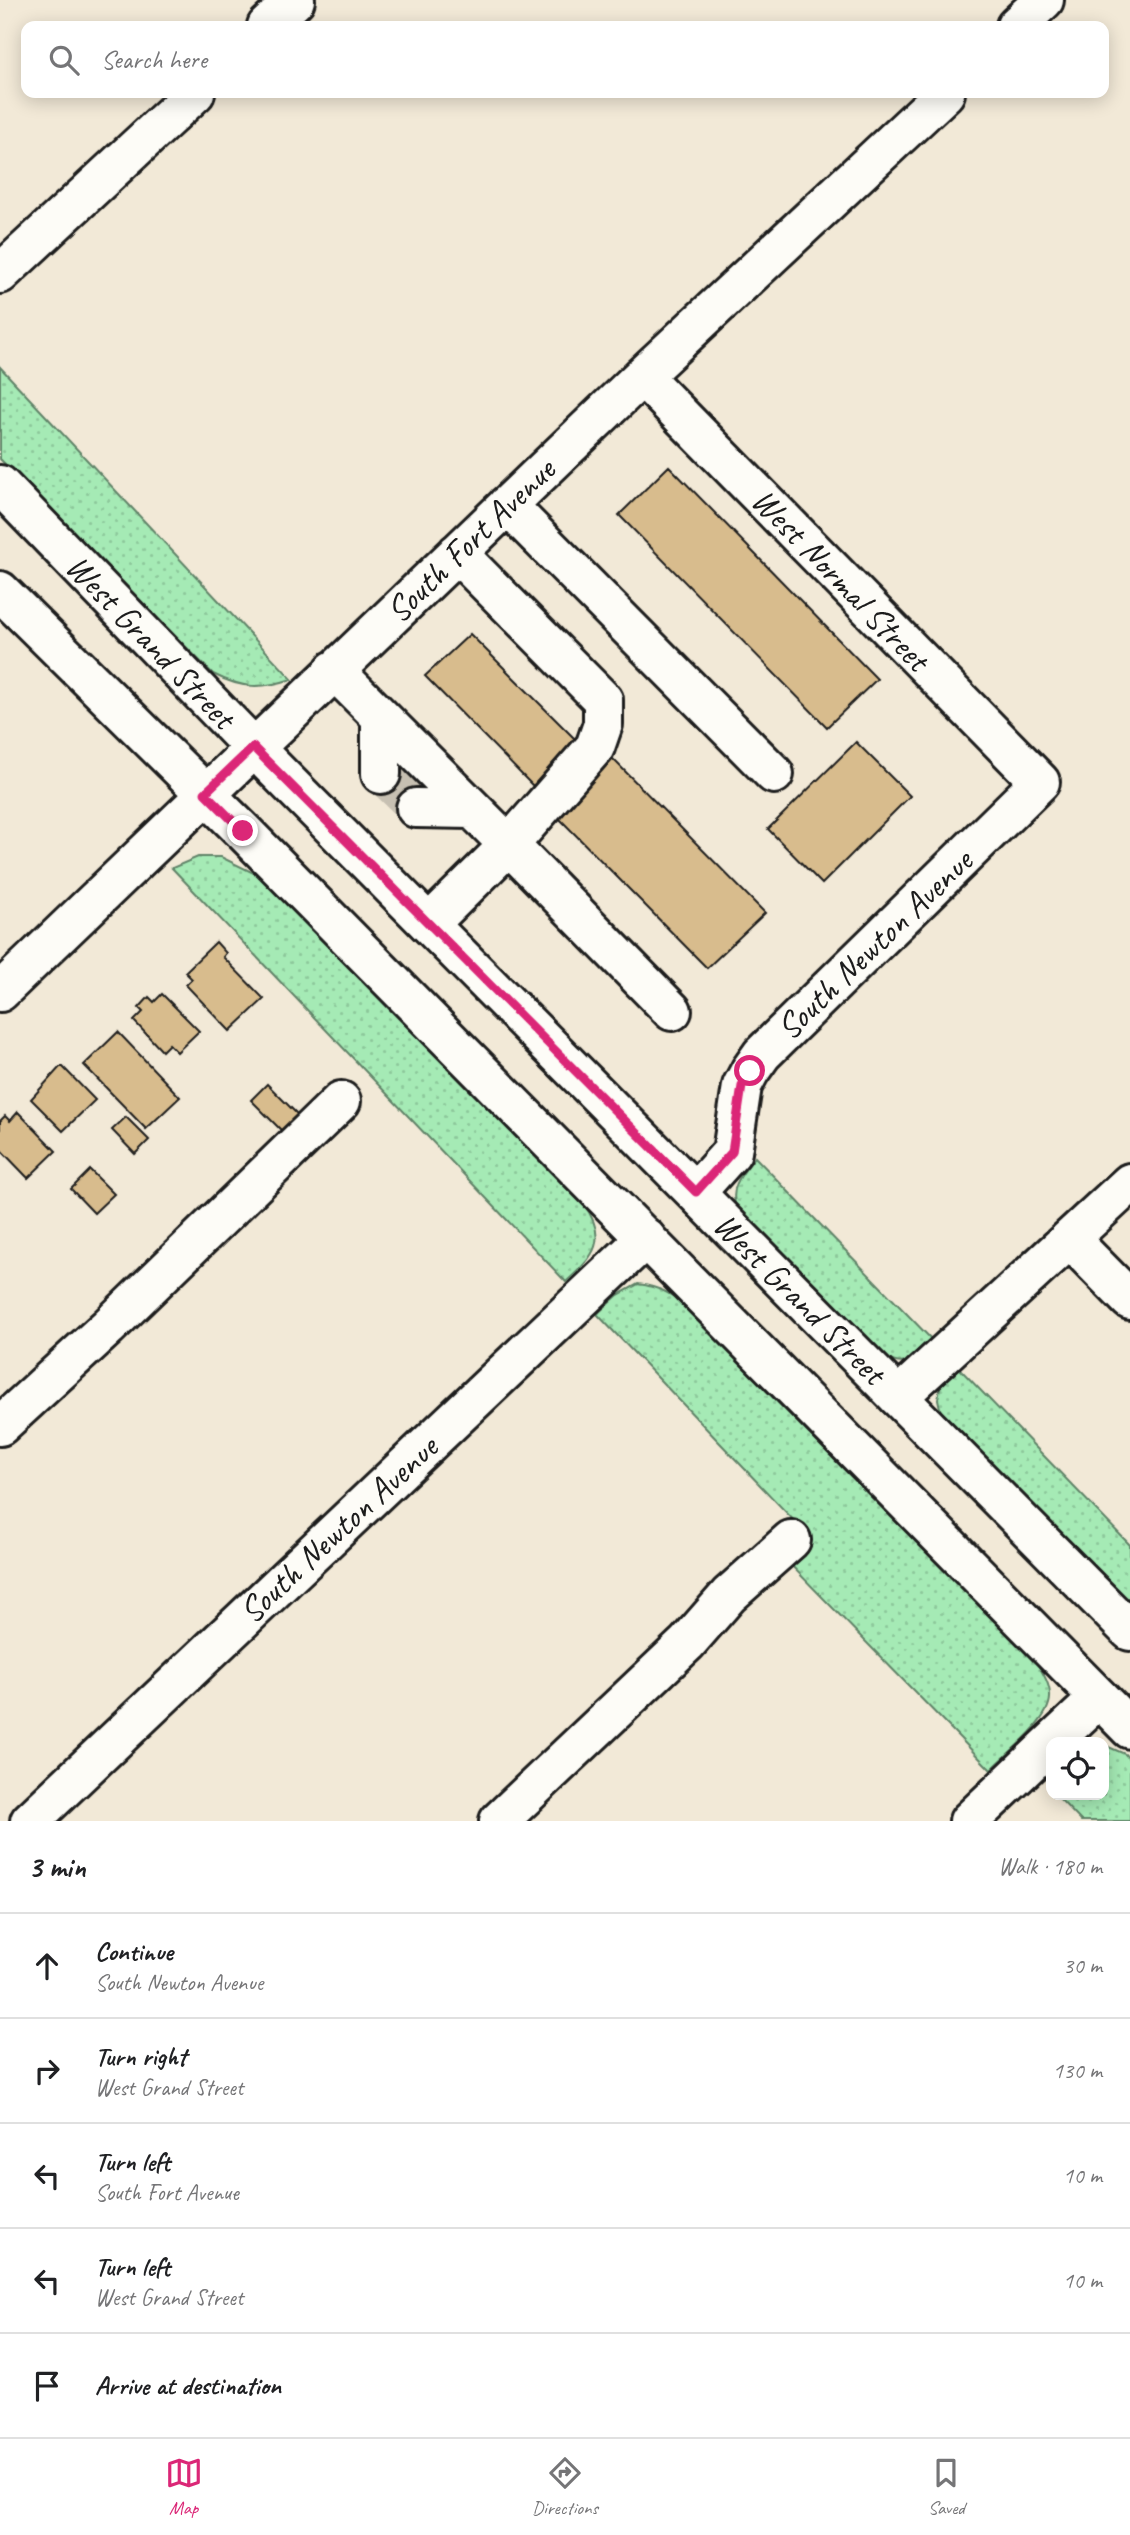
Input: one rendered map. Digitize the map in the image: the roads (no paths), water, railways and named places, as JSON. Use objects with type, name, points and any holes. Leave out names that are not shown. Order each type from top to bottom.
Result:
[{"type":"street","points":[[272,21],[295,0]]},
{"type":"street","points":[[1021,21],[1044,0]]},
{"type":"street","points":[[0,274],[190,98]]},
{"type":"street","name":"South Fort Avenue","points":[[0,992],[642,376],[940,98]]},
{"type":"street","name":"West Normal Street","points":[[642,376],[1040,782]]},
{"type":"street","name":"West Grand Street","points":[[0,485],[253,747],[1130,1631]]},
{"type":"street","points":[[507,505],[774,774]]},
{"type":"street","points":[[429,924],[509,845],[595,747],[603,724],[603,700],[457,553]]},
{"type":"street","name":"West Grand Street","points":[[0,591],[205,793],[1130,1729]]},
{"type":"street","points":[[334,670],[672,1011]]},
{"type":"street","points":[[381,717],[381,774]]},
{"type":"street","name":"South Newton Avenue","points":[[696,1192],[732,1152],[742,1086],[762,1054],[1040,782]]},
{"type":"street","points":[[416,808],[472,809]]},
{"type":"street","points":[[0,1426],[108,1327],[341,1101]]},
{"type":"street","points":[[898,1397],[1130,1183]]},
{"type":"street","name":"South Newton Avenue","points":[[30,1821],[646,1238]]},
{"type":"street","points":[[1069,1239],[1130,1300]]},
{"type":"street","points":[[499,1821],[687,1643],[729,1595],[791,1541]]},
{"type":"street","points":[[1058,1737],[1099,1698]]},
{"type":"street","points":[[969,1821],[1046,1749]]},
{"type":"tunnel","points":[[381,774],[416,808]]}]
